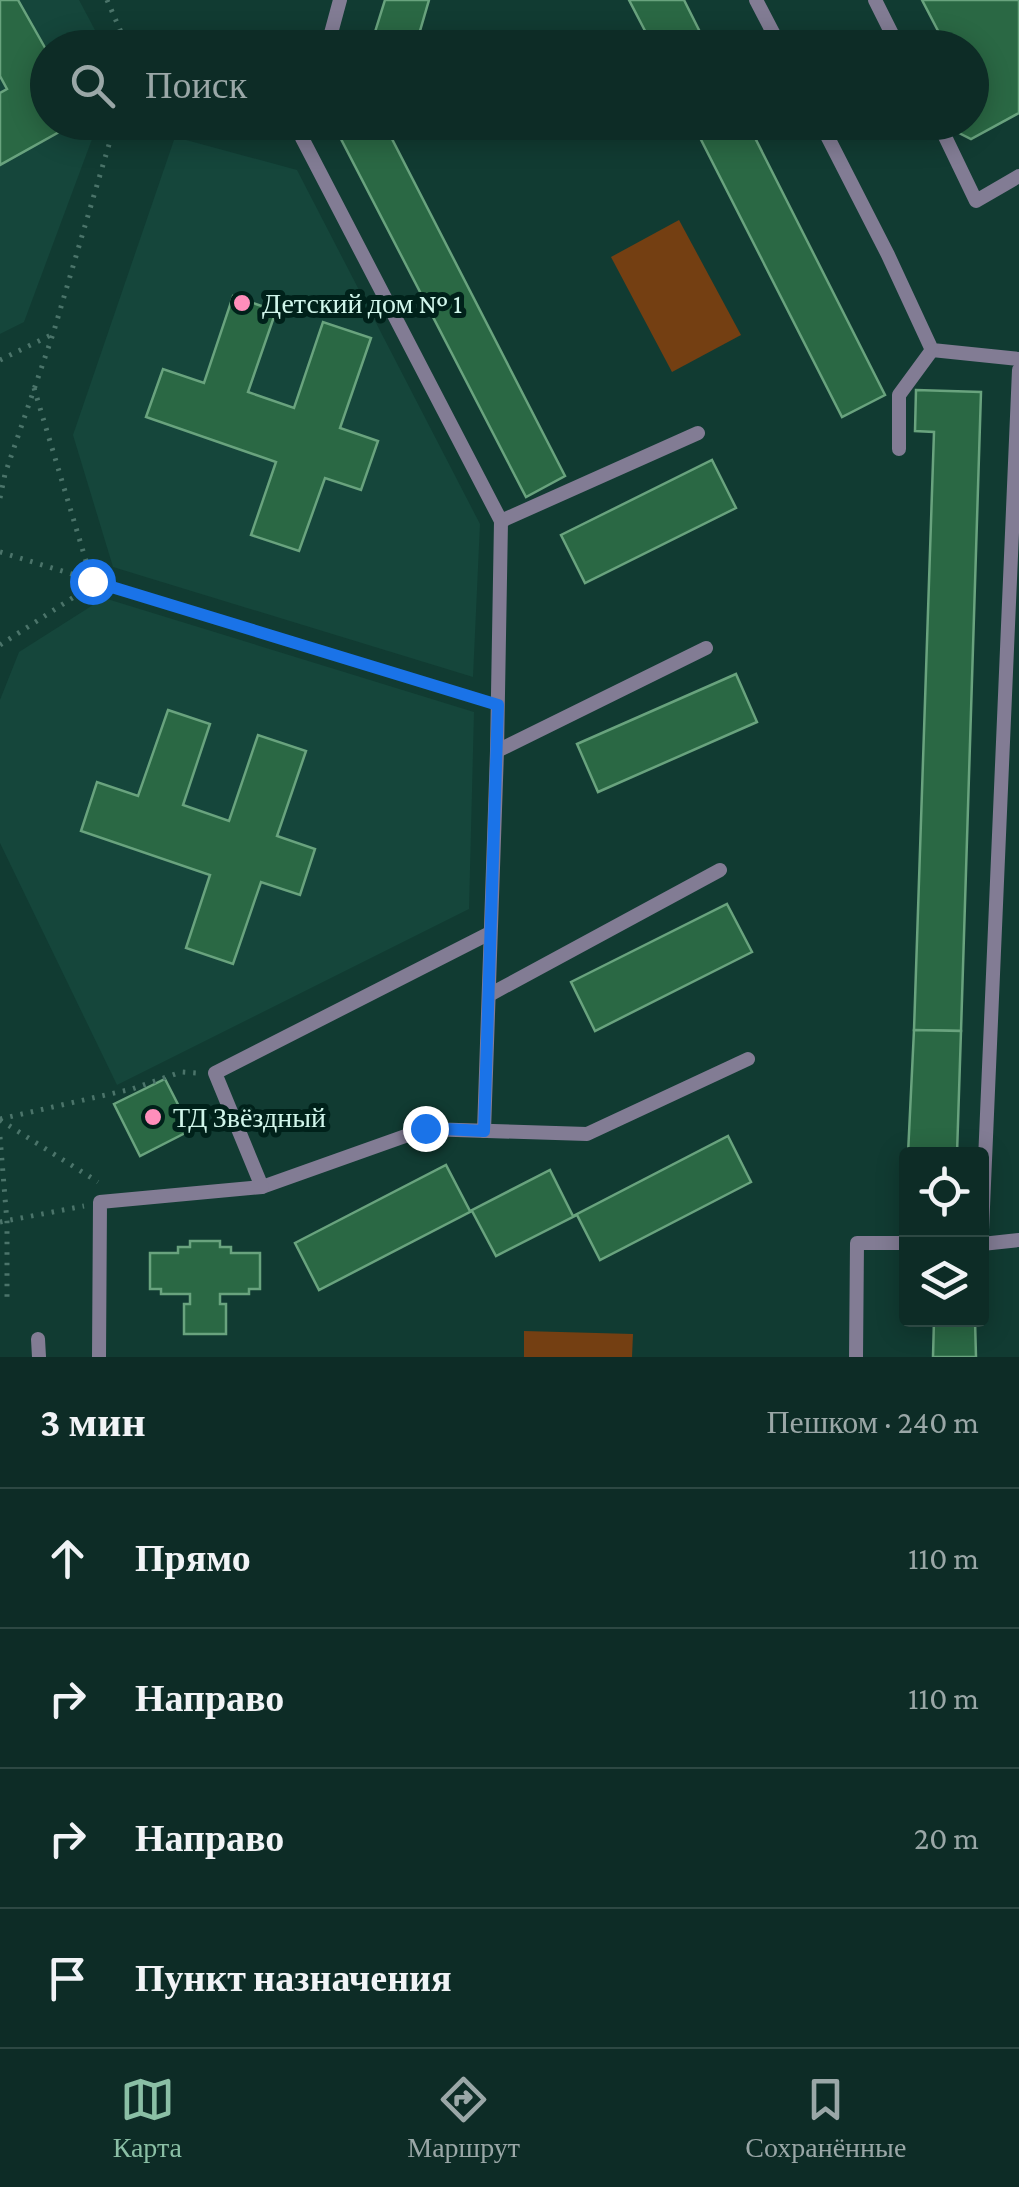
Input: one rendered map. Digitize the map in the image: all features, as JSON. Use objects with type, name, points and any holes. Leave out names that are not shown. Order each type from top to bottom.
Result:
[{"type":"lane","points":[[332,30],[340,0]]},
{"type":"lane","points":[[756,0],[772,30]]},
{"type":"lane","points":[[875,0],[891,30]]},
{"type":"lane","points":[[303,140],[500,521],[497,751],[484,1131]]},
{"type":"lane","points":[[829,140],[932,350]]},
{"type":"lane","points":[[947,140],[976,201],[1019,176]]},
{"type":"lane","points":[[932,350],[1019,359]]},
{"type":"lane","points":[[899,448],[899,395],[932,350]]},
{"type":"lane","points":[[986,1147],[1019,370]]},
{"type":"lane","points":[[500,521],[698,432]]},
{"type":"lane","points":[[497,751],[706,648]]},
{"type":"lane","points":[[489,995],[720,870]]},
{"type":"lane","points":[[262,1188],[215,1073],[490,933]]},
{"type":"lane","points":[[99,1357],[100,1202],[262,1188],[425,1128],[587,1134],[748,1059]]},
{"type":"lane","points":[[989,1243],[1019,1240]]},
{"type":"lane","points":[[856,1357],[857,1242],[899,1243]]},
{"type":"lane","points":[[38,1339],[39,1357]]},
{"type":"path","points":[[107,0],[120,30]]},
{"type":"path","points":[[0,498],[111,140]]},
{"type":"path","points":[[0,360],[53,334]]},
{"type":"path","points":[[34,388],[95,582]]},
{"type":"path","points":[[0,552],[498,705]]},
{"type":"path","points":[[0,645],[95,582]]},
{"type":"path","points":[[0,1119],[132,1089],[181,1072],[215,1073]]},
{"type":"path","points":[[0,1119],[98,1181],[100,1202],[3,1222]]},
{"type":"path","points":[[0,1137],[7,1298]]},
{"type":"shaded area","points":[[0,0],[79,0],[95,30],[30,30],[30,140],[92,140],[24,322],[0,334]]},
{"type":"shaded area","name":"Детский дом № 1","points":[[174,140],[297,170],[480,524],[473,677],[113,567],[73,435]]},
{"type":"shaded area","points":[[679,220],[741,335],[672,372],[611,257]]},
{"type":"shaded area","points":[[104,598],[474,712],[469,909],[117,1085],[0,843],[0,700],[19,652]]},
{"type":"shaded area","points":[[524,1331],[633,1334],[632,1357],[524,1357]]},
{"type":"building","points":[[0,0],[18,0],[35,30],[30,30],[30,140],[45,140],[0,165],[0,93],[7,89],[0,76]]},
{"type":"building","points":[[385,0],[429,0],[420,30],[376,30]]},
{"type":"building","points":[[629,0],[684,0],[699,30],[645,30]]},
{"type":"building","points":[[922,0],[1019,0],[1019,113],[989,129],[989,30],[938,30]]},
{"type":"building","points":[[342,140],[393,140],[565,476],[526,497]]},
{"type":"building","points":[[701,140],[756,140],[885,395],[842,417]]},
{"type":"building","points":[[233,296],[276,311],[248,392],[294,408],[323,322],[371,338],[340,428],[378,441],[361,490],[325,478],[299,551],[251,535],[276,462],[146,417],[163,369],[204,383]]},
{"type":"building","points":[[916,390],[981,392],[961,1031],[914,1030],[934,432],[915,431]]},
{"type":"building","points":[[712,460],[736,508],[585,583],[561,535]]},
{"type":"building","points":[[736,674],[757,722],[598,792],[577,744]]},
{"type":"building","points":[[168,710],[210,724],[183,805],[229,821],[258,735],[306,751],[277,836],[315,849],[300,895],[261,882],[233,964],[186,948],[210,875],[81,831],[97,782],[138,796]]},
{"type":"building","points":[[727,904],[752,952],[595,1031],[571,982]]},
{"type":"building","points":[[914,1030],[961,1031],[957,1147],[908,1147]]},
{"type":"building","name":"ТД Звёздный","points":[[165,1079],[191,1130],[140,1156],[114,1104]]},
{"type":"building","points":[[728,1136],[751,1182],[600,1260],[577,1215],[496,1256],[472,1211],[319,1290],[295,1243],[446,1165],[470,1211],[550,1170],[573,1216]]},
{"type":"building","points":[[190,1241],[220,1241],[220,1247],[231,1247],[231,1253],[260,1253],[260,1289],[249,1289],[249,1294],[220,1294],[220,1304],[226,1304],[226,1334],[184,1334],[184,1304],[190,1304],[190,1294],[161,1294],[161,1289],[150,1289],[150,1253],[178,1253],[178,1247],[190,1247]]},
{"type":"building","points":[[934,1327],[975,1327],[976,1357],[933,1357]]},
{"type":"place","name":"Детский дом № 1","points":[[242,303]]},
{"type":"place","name":"ТД Звёздный","points":[[153,1117]]},
{"type":"route","points":[[92,581],[498,705],[484,1131],[425,1128]]}]
